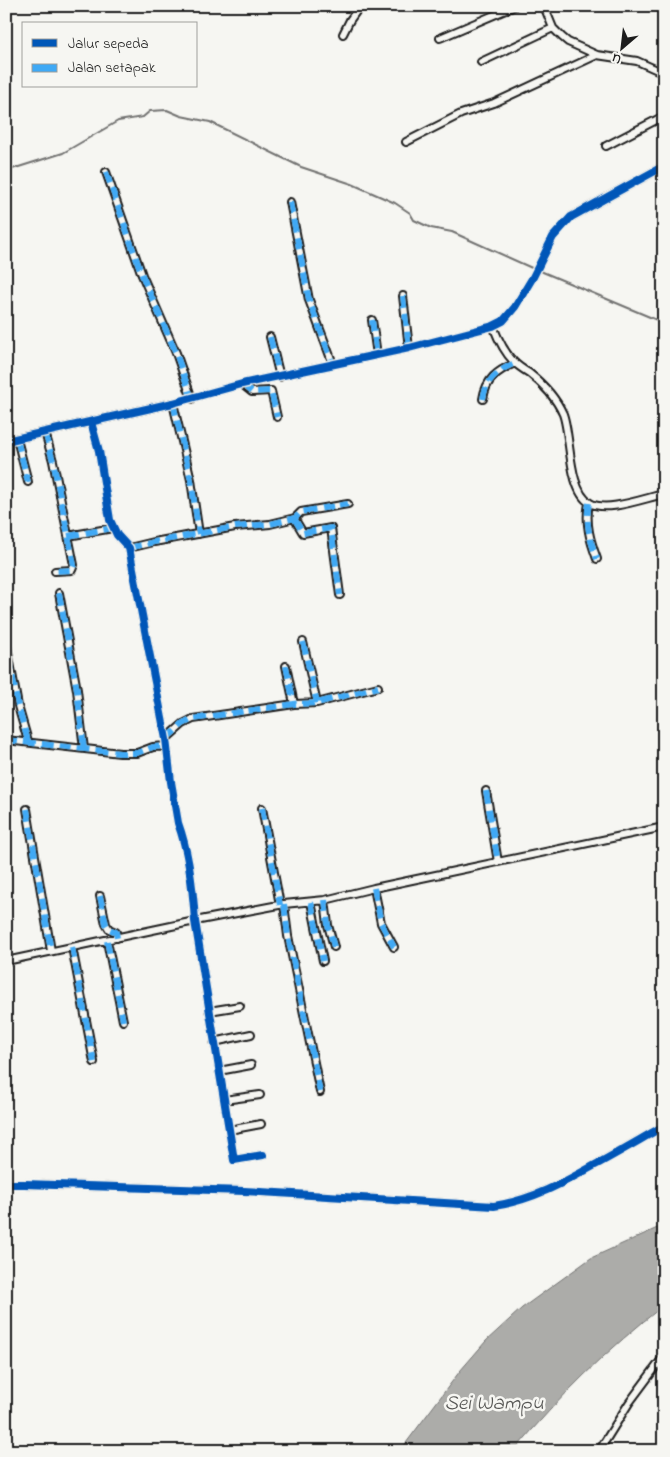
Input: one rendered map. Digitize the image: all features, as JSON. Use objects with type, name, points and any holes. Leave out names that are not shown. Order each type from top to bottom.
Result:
[{"type":"street","points":[[343,34],[360,6]]},
{"type":"street","points":[[440,38],[515,6]]},
{"type":"street","points":[[544,6],[553,28],[562,38],[597,55],[637,61],[664,72]]},
{"type":"street","points":[[481,62],[553,28]]},
{"type":"street","points":[[406,142],[461,114],[494,102],[597,55]]},
{"type":"street","points":[[606,146],[664,116]]},
{"type":"street","points":[[6,441],[174,404],[242,384],[409,348],[493,326],[502,320],[515,306],[553,237],[571,217],[664,166]]},
{"type":"street","points":[[106,172],[142,275],[176,353],[192,399]]},
{"type":"street","points":[[290,202],[309,300],[333,364]]},
{"type":"street","points":[[403,296],[409,348]]},
{"type":"street","points":[[372,320],[377,355]]},
{"type":"street","points":[[493,326],[504,349],[515,363],[543,386],[558,405],[566,424],[569,454],[576,480],[581,493],[588,503],[588,528],[597,559]]},
{"type":"street","points":[[270,336],[280,377]]},
{"type":"street","points":[[484,399],[484,391],[490,379],[504,368],[515,363]]},
{"type":"street","points":[[242,384],[252,392],[271,391],[278,418]]},
{"type":"street","points":[[174,404],[191,480],[199,534]]},
{"type":"street","points":[[91,422],[99,451],[112,528],[129,548],[166,742],[178,823],[183,837],[194,899],[195,921],[234,1160],[263,1155]]},
{"type":"street","points":[[45,432],[53,461],[74,565],[69,571],[55,571]]},
{"type":"street","points":[[17,438],[28,482]]},
{"type":"street","points":[[588,503],[609,507],[664,494]]},
{"type":"street","points":[[129,548],[235,527],[270,524],[294,518],[301,512],[348,504]]},
{"type":"street","points":[[294,518],[303,533],[330,528],[340,595]]},
{"type":"street","points":[[68,536],[112,528]]},
{"type":"street","points":[[58,593],[77,690],[84,748]]},
{"type":"street","points":[[6,641],[18,706],[28,741]]},
{"type":"street","points":[[303,642],[317,703]]},
{"type":"street","points":[[286,666],[294,704]]},
{"type":"street","points":[[6,740],[132,753],[160,746],[183,724],[193,720],[294,704],[317,703],[378,687]]},
{"type":"street","points":[[486,791],[498,862]]},
{"type":"street","points":[[262,808],[320,1092]]},
{"type":"street","points":[[27,809],[51,951]]},
{"type":"street","points":[[6,961],[282,904],[325,900],[664,827]]},
{"type":"street","points":[[374,888],[382,923],[394,947]]},
{"type":"street","points":[[100,896],[106,924],[109,930],[116,932],[117,938]]},
{"type":"street","points":[[325,900],[328,925],[334,947]]},
{"type":"street","points":[[311,902],[323,961]]},
{"type":"street","points":[[107,941],[123,1021]]},
{"type":"street","points":[[72,947],[94,1062]]},
{"type":"street","points":[[209,1012],[240,1006]]},
{"type":"street","points":[[214,1042],[251,1034]]},
{"type":"street","points":[[219,1071],[251,1065]]},
{"type":"street","points":[[224,1100],[260,1095]]},
{"type":"street","points":[[229,1130],[261,1124]]},
{"type":"street","points":[[6,1184],[244,1191],[494,1206],[535,1197],[556,1188],[664,1126]]},
{"type":"street","points":[[598,1451],[629,1403],[664,1356]]},
{"type":"water","name":"Sei Wampu","points":[[664,1225],[664,1305],[585,1374],[514,1451],[400,1451],[460,1371],[486,1341],[522,1308],[591,1258]]},
{"type":"waterway","points":[[6,171],[63,153],[118,121],[143,117],[150,111],[167,110],[181,116],[210,122],[301,167],[352,184],[395,203],[410,213],[414,220],[431,228],[452,232],[534,269]]},
{"type":"waterway","points":[[538,270],[664,323]]},
{"type":"marked path","points":[[106,172],[142,275],[176,353],[192,399]]},
{"type":"marked path","points":[[290,202],[309,300],[333,364]]},
{"type":"marked path","points":[[403,296],[409,348]]},
{"type":"marked path","points":[[372,320],[377,355]]},
{"type":"marked path","points":[[270,337],[280,377]]},
{"type":"marked path","points":[[483,399],[484,392],[493,376],[515,363]]},
{"type":"marked path","points":[[242,384],[252,392],[271,391],[277,417]]},
{"type":"marked path","points":[[173,403],[191,480],[199,534]]},
{"type":"marked path","points":[[45,432],[53,461],[74,565],[72,570],[55,571]]},
{"type":"marked path","points":[[17,439],[28,482]]},
{"type":"marked path","points":[[589,503],[589,531],[597,559]]},
{"type":"marked path","points":[[129,548],[235,527],[270,524],[295,518],[301,512],[348,504]]},
{"type":"marked path","points":[[294,518],[303,533],[331,528],[340,595]]},
{"type":"marked path","points":[[68,536],[113,528]]},
{"type":"marked path","points":[[59,593],[77,690],[84,749]]},
{"type":"marked path","points":[[6,641],[18,706],[28,741]]},
{"type":"marked path","points":[[303,642],[317,703]]},
{"type":"marked path","points":[[286,666],[294,704]]},
{"type":"marked path","points":[[166,739],[183,724],[193,719],[294,704],[317,703],[378,687]]},
{"type":"marked path","points":[[6,740],[120,753],[137,753],[153,747],[167,746]]},
{"type":"marked path","points":[[486,791],[498,862]]},
{"type":"marked path","points":[[262,808],[280,905]]},
{"type":"marked path","points":[[27,809],[51,951]]},
{"type":"marked path","points":[[374,888],[381,923],[394,947]]},
{"type":"marked path","points":[[100,896],[106,924],[109,929],[116,932],[117,938]]},
{"type":"marked path","points":[[325,900],[328,925],[334,947]]},
{"type":"marked path","points":[[311,902],[323,961]]},
{"type":"marked path","points":[[284,904],[288,936],[320,1092]]},
{"type":"marked path","points":[[107,941],[123,1021]]},
{"type":"marked path","points":[[72,947],[94,1062]]},
{"type":"cycle path","points":[[6,441],[173,403],[242,384],[409,348],[493,326],[503,321],[515,307],[533,277],[553,237],[571,217],[664,166]]},
{"type":"cycle path","points":[[91,422],[99,451],[110,520],[117,535],[129,548],[166,739],[178,823],[190,871],[195,921],[234,1160],[263,1155]]},
{"type":"cycle path","points":[[6,1184],[244,1191],[494,1206],[522,1200],[560,1184],[664,1126]]}]
